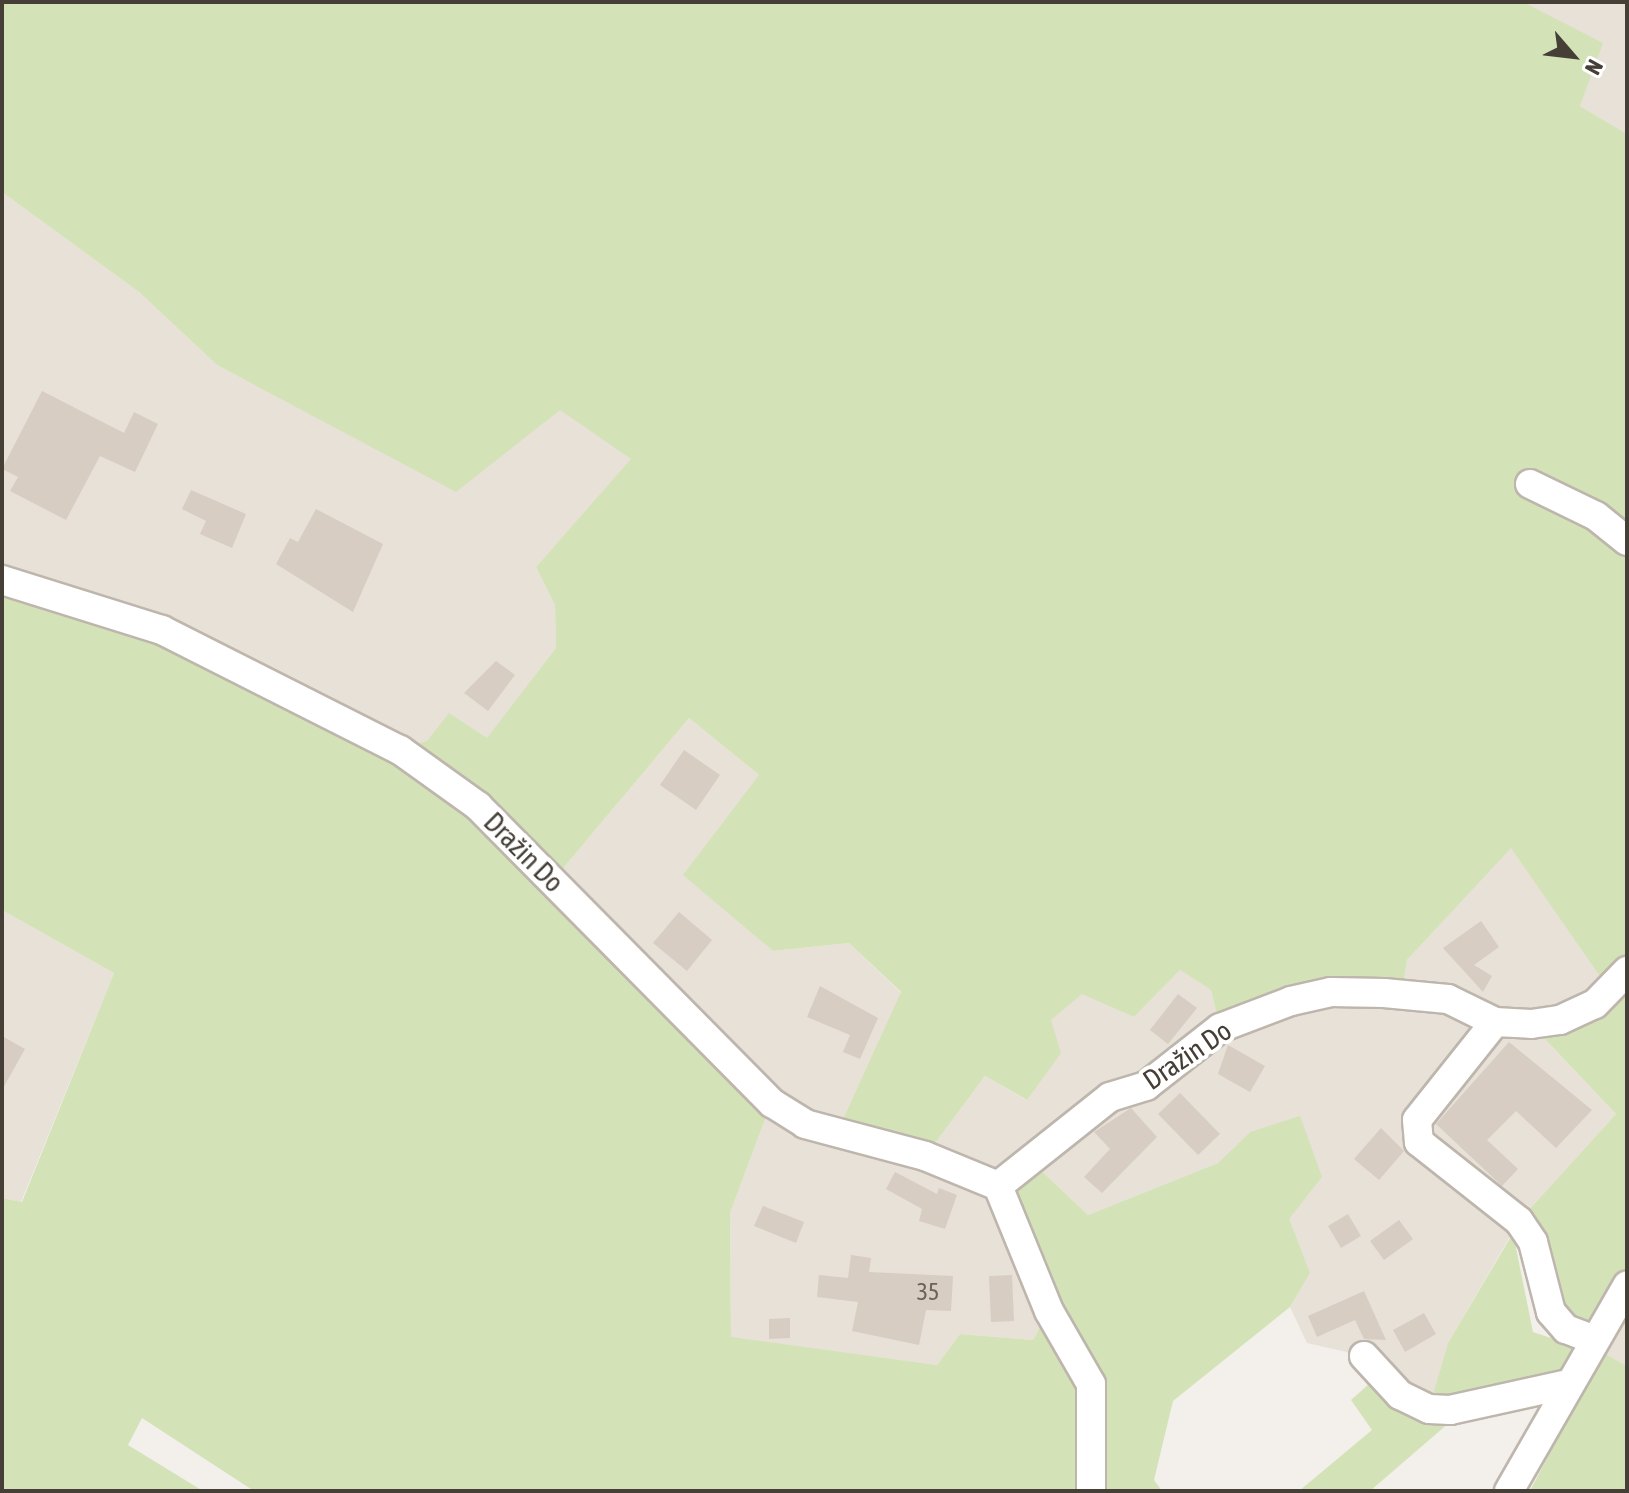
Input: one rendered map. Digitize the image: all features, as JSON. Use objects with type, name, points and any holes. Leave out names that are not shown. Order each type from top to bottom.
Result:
[{"type":"street","points":[[1530,484],[1596,516],[1627,541]]},
{"type":"street","name":"Dražin Do","points":[[2,580],[162,630],[400,750],[478,806],[772,1103],[805,1124],[925,1156],[998,1186],[1110,1097],[1146,1086],[1220,1028],[1291,1001],[1331,992],[1436,998],[1495,1022],[1560,1020],[1595,1004],[1627,971]]},
{"type":"street","points":[[1495,1022],[1417,1120],[1419,1142],[1519,1221],[1533,1242],[1551,1312],[1566,1329],[1595,1340]]},
{"type":"street","points":[[998,1186],[1049,1311],[1091,1384],[1091,1491]]},
{"type":"street","points":[[1509,1491],[1627,1286]]},
{"type":"street","points":[[1364,1356],[1400,1395],[1429,1409],[1568,1384]]},
{"type":"shaded area","points":[[1523,2],[1627,2],[1627,134],[1580,106]]},
{"type":"shaded area","points":[[2,192],[139,292],[217,365],[456,491],[560,409],[632,459],[536,567],[555,605],[556,648],[487,739],[403,748],[2,578]]},
{"type":"shaded area","points":[[689,718],[760,776],[684,875],[773,951],[849,943],[901,993],[838,1130],[806,1121],[555,878]]},
{"type":"shaded area","points":[[1511,847],[1603,981],[1569,1006],[1500,1020],[1402,992],[1407,960]]},
{"type":"shaded area","points":[[2,910],[114,973],[21,1202],[2,1198]]},
{"type":"shaded area","points":[[1180,970],[1211,990],[1220,1026],[998,1183],[927,1154],[985,1076],[1026,1100],[1050,1020],[1082,993],[1134,1017]]},
{"type":"shaded area","points":[[1331,994],[1532,1026],[1616,1114],[1519,1221],[1448,1343],[1429,1409],[1364,1356],[1307,1343],[1290,1307],[1310,1273],[1250,1132],[1218,1163],[1088,1215],[1033,1163],[1222,1030]]},
{"type":"shaded area","points":[[770,1106],[996,1186],[1047,1314],[1033,1340],[960,1334],[937,1365],[731,1338],[730,1213]]},
{"type":"shaded area","points":[[1627,1308],[1627,1366],[1602,1352]]},
{"type":"green space","points":[[2,2],[1523,2],[1603,43],[1580,106],[1627,134],[1627,523],[1555,478],[1543,504],[1627,552],[1627,960],[1603,981],[1511,848],[1407,960],[1402,992],[1217,1015],[1211,990],[1180,970],[1134,1017],[1082,994],[1051,1020],[1061,1053],[1027,1100],[985,1076],[927,1154],[838,1130],[901,992],[849,943],[773,951],[683,875],[759,775],[689,718],[555,878],[403,748],[427,741],[449,713],[487,738],[556,648],[555,605],[536,567],[631,459],[560,410],[456,492],[217,365],[139,292],[2,192]]},
{"type":"green space","points":[[2,585],[160,636],[453,794],[622,964],[631,983],[770,1106],[730,1213],[731,1337],[937,1365],[960,1334],[1033,1340],[1047,1314],[1089,1385],[1087,1491],[254,1491],[142,1418],[128,1445],[203,1491],[2,1491],[2,1198],[22,1202],[114,973],[2,910]]},
{"type":"green space","points":[[1627,980],[1627,1268],[1587,1326],[1565,1314],[1527,1212],[1616,1114],[1539,1033]]},
{"type":"green space","points":[[1300,1116],[1322,1177],[1289,1219],[1310,1273],[1290,1307],[1173,1401],[1154,1480],[1162,1491],[1094,1491],[1097,1430],[1001,1187],[1033,1163],[1088,1215],[1218,1163],[1250,1132]]},
{"type":"green space","points":[[1513,1233],[1533,1332],[1575,1346],[1560,1375],[1431,1401],[1448,1343]]},
{"type":"green space","points":[[1602,1352],[1627,1366],[1627,1491],[1530,1491]]},
{"type":"green space","points":[[1369,1384],[1409,1414],[1450,1422],[1370,1491],[1299,1491],[1372,1430],[1351,1400]]},
{"type":"building","points":[[42,391],[124,433],[134,412],[158,424],[135,472],[100,456],[66,520],[10,491],[18,477],[2,469]]},
{"type":"building","points":[[191,490],[246,514],[232,548],[200,534],[206,521],[182,509]]},
{"type":"building","points":[[316,509],[383,544],[353,612],[276,564],[290,538],[298,542]]},
{"type":"building","points":[[496,661],[515,675],[488,711],[464,693]]},
{"type":"building","points":[[684,750],[720,775],[696,810],[660,785]]},
{"type":"building","points":[[679,912],[712,940],[687,971],[653,943]]},
{"type":"building","points":[[1481,921],[1499,947],[1474,965],[1492,976],[1483,992],[1443,948]]},
{"type":"building","points":[[820,986],[878,1018],[860,1059],[843,1052],[850,1035],[807,1017]]},
{"type":"building","points":[[1178,994],[1197,1008],[1168,1044],[1150,1030]]},
{"type":"building","points":[[2,1036],[25,1049],[2,1090]]},
{"type":"building","points":[[1509,1042],[1592,1110],[1556,1148],[1516,1111],[1487,1140],[1518,1169],[1502,1186],[1436,1124]]},
{"type":"building","points":[[1228,1045],[1265,1066],[1250,1092],[1218,1074]]},
{"type":"building","points":[[1180,1093],[1220,1134],[1198,1155],[1158,1114]]},
{"type":"building","points":[[1131,1108],[1157,1137],[1102,1193],[1084,1177],[1110,1149],[1094,1132]]},
{"type":"building","points":[[1381,1128],[1404,1151],[1379,1180],[1354,1159]]},
{"type":"building","points":[[895,1172],[937,1194],[939,1188],[957,1195],[945,1229],[919,1221],[922,1209],[886,1189]]},
{"type":"building","points":[[763,1206],[804,1222],[796,1243],[754,1226]]},
{"type":"building","points":[[1348,1214],[1361,1236],[1341,1248],[1328,1226]]},
{"type":"building","points":[[1399,1220],[1413,1239],[1384,1260],[1370,1241]]},
{"type":"building","points":[[851,1255],[871,1258],[869,1272],[953,1276],[951,1311],[926,1310],[919,1345],[852,1331],[858,1302],[817,1297],[819,1275],[848,1278]]},
{"type":"building","points":[[1012,1275],[1014,1321],[991,1322],[989,1276]]},
{"type":"building","points":[[1364,1291],[1386,1340],[1364,1339],[1355,1320],[1317,1337],[1308,1316]]},
{"type":"building","points":[[1424,1313],[1436,1334],[1405,1352],[1393,1330]]},
{"type":"building","points":[[790,1318],[790,1338],[769,1339],[769,1319]]}]
